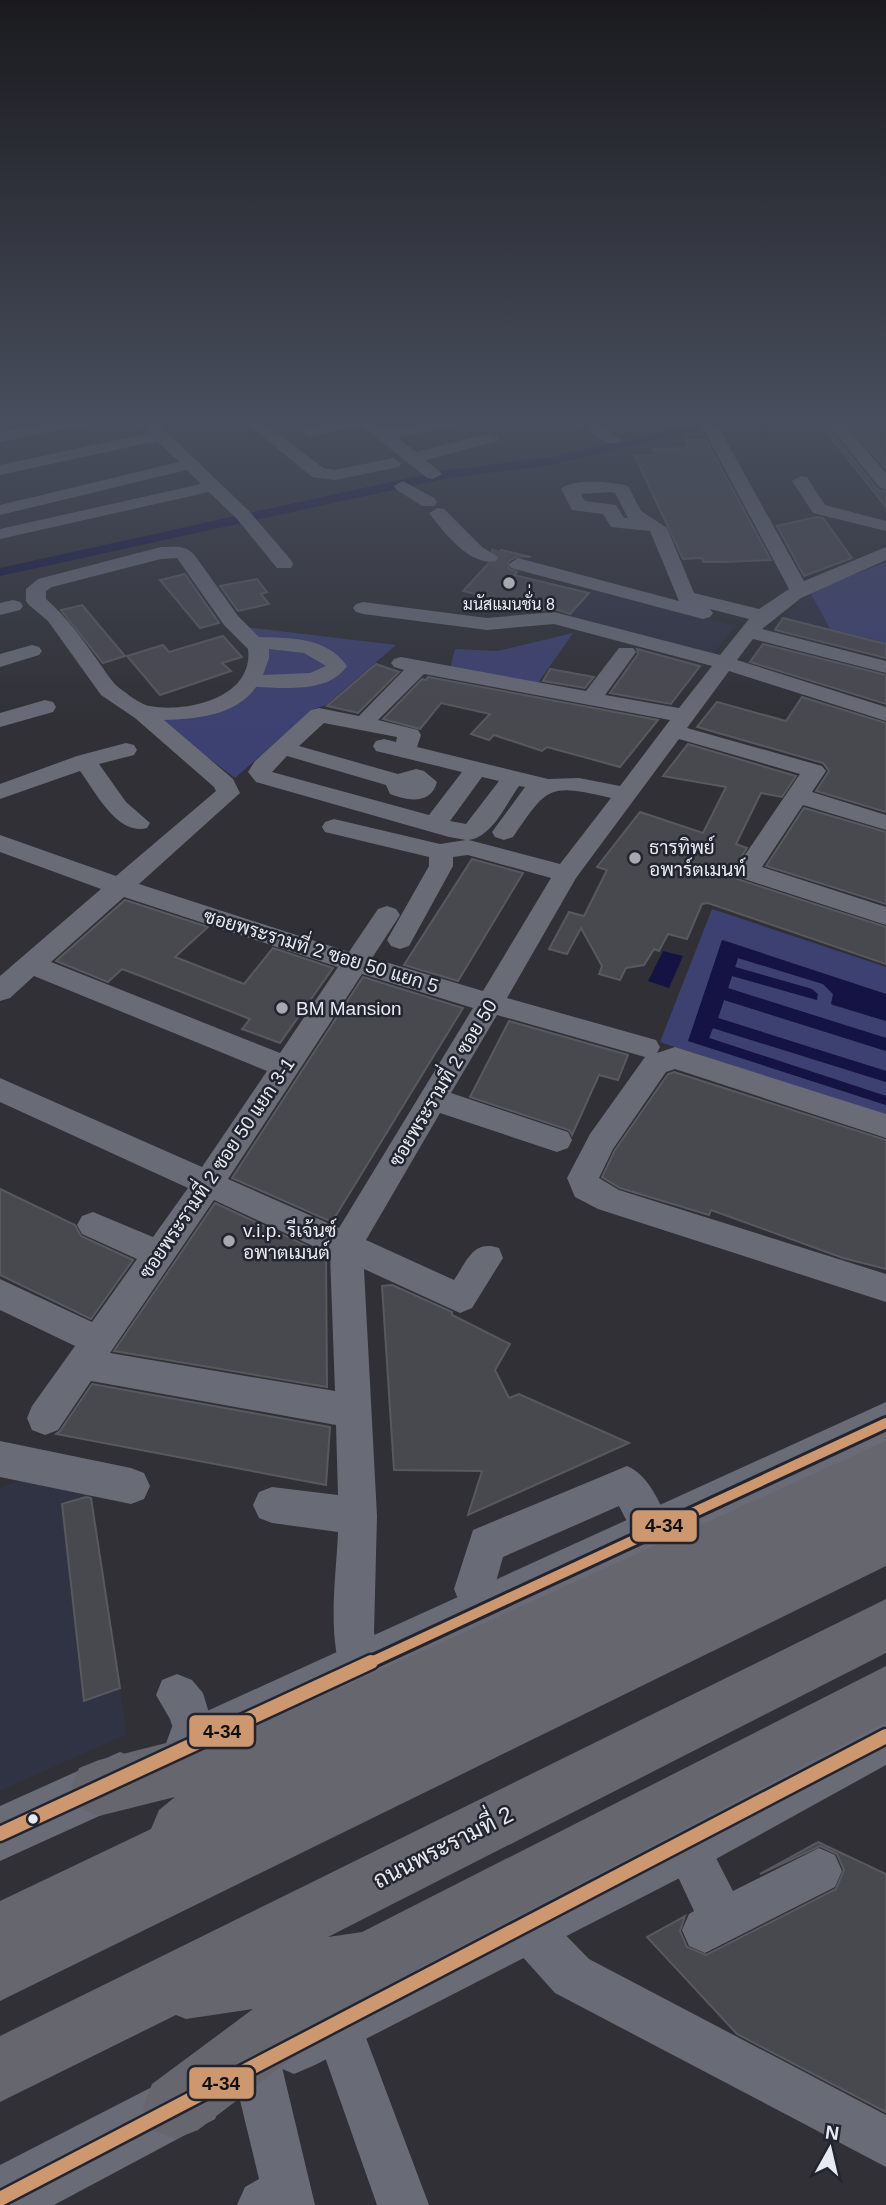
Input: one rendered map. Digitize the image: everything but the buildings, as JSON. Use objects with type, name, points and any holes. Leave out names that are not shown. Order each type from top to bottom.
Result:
[{"type":"highway","points":[[122,1875],[292,1740],[671,1543],[886,1464]]},
{"type":"highway","points":[[0,1933],[886,1499]]},
{"type":"highway","points":[[0,1970],[886,1541]]},
{"type":"highway","points":[[0,2055],[886,1610]]},
{"type":"highway","name":"ถนนพระรามที่ 2","points":[[0,2070],[886,1625]]},
{"type":"highway","points":[[175,2107],[367,1962],[886,1693]]},
{"type":"highway","points":[[99,1788],[292,1740]]},
{"type":"highway","points":[[153,1993],[367,1962]]},
{"type":"main road","points":[[0,1835],[483,1612],[671,1543],[886,1423]]},
{"type":"main road","points":[[0,2199],[256,2063],[685,1845],[886,1736]]},
{"type":"street","points":[[0,534],[54,522]]},
{"type":"street","points":[[248,522],[284,564]]},
{"type":"street","points":[[447,522],[475,551],[489,557]]},
{"type":"street","points":[[616,522],[658,528],[686,597],[754,625]]},
{"type":"street","points":[[641,522],[645,525]]},
{"type":"street","points":[[762,522],[799,589]]},
{"type":"street","points":[[0,991],[228,793],[225,785],[144,713],[109,690],[55,617],[49,610],[40,607],[36,596],[39,586],[161,552],[182,552],[226,616],[258,648],[259,658],[250,681],[242,691],[223,704],[205,710],[144,713]]},
{"type":"street","name":"ซอยพระรามที่ 2 ซอย 50","points":[[346,1245],[566,874],[724,663],[754,625],[799,589],[886,553]]},
{"type":"street","points":[[518,564],[754,625],[886,667]]},
{"type":"street","points":[[363,608],[503,625],[555,618],[724,663],[886,714]]},
{"type":"street","points":[[418,639],[430,617]]},
{"type":"street","points":[[250,681],[313,678],[331,673],[337,666],[331,658],[318,651],[254,643]]},
{"type":"street","points":[[0,661],[32,651]]},
{"type":"street","points":[[591,699],[626,652]]},
{"type":"street","points":[[370,716],[410,664],[591,699],[679,724],[814,771],[747,871],[886,916]]},
{"type":"street","points":[[0,720],[45,707]]},
{"type":"street","points":[[404,751],[410,735],[393,729],[319,715],[263,766],[260,772],[264,777],[323,787],[390,812],[458,832],[472,832],[513,777]]},
{"type":"street","points":[[306,727],[548,786]]},
{"type":"street","points":[[323,787],[361,740]]},
{"type":"street","points":[[282,748],[455,798]]},
{"type":"street","points":[[0,792],[85,761],[126,750]]},
{"type":"street","points":[[390,812],[435,758]]},
{"type":"street","points":[[85,761],[118,807],[138,823]]},
{"type":"street","points":[[435,824],[477,768]]},
{"type":"street","points":[[505,832],[537,789],[576,784],[626,794]]},
{"type":"street","points":[[799,796],[886,823]]},
{"type":"street","points":[[334,827],[440,852],[468,848],[566,874]]},
{"type":"street","name":"ซอยพระรามที่ 2 ซอย 50 แยก 5","points":[[0,843],[119,889],[491,1003],[646,1046]]},
{"type":"street","name":"ซอยพระรามที่ 2 ซอย 50 แยก 3-1","points":[[44,1418],[208,1184],[356,962],[393,927],[441,866],[440,852]]},
{"type":"street","points":[[30,964],[286,1068]]},
{"type":"street","points":[[872,1284],[609,1200],[586,1188],[583,1178],[601,1142],[656,1064],[664,1060],[684,1060],[886,1126]]},
{"type":"street","points":[[0,1089],[460,1298],[487,1258]]},
{"type":"street","points":[[434,1100],[557,1140]]},
{"type":"street","points":[[708,1216],[813,1255],[872,1284]]},
{"type":"street","points":[[93,1225],[158,1254]]},
{"type":"street","points":[[346,1245],[358,1516],[354,1632],[360,1669]]},
{"type":"street","points":[[0,1294],[90,1353],[353,1411]]},
{"type":"street","points":[[0,1459],[131,1486]]},
{"type":"street","points":[[272,1505],[358,1516]]},
{"type":"street","points":[[177,1695],[187,1708],[197,1743]]},
{"type":"street","points":[[685,1845],[715,1926],[819,1871]]},
{"type":"street","points":[[526,1927],[572,1976],[886,2142]]},
{"type":"street","points":[[337,2023],[403,2205]]},
{"type":"street","points":[[256,2063],[280,2201]]},
{"type":"shaded area","points":[[886,562],[886,643],[830,629],[810,592]]},
{"type":"shaded area","points":[[592,589],[736,626],[712,655],[568,616]]},
{"type":"shaded area","points":[[810,592],[830,629],[784,617]]},
{"type":"shaded area","points":[[245,627],[396,645],[326,705],[313,709],[235,778],[155,718],[185,717],[256,683],[325,678],[339,659],[254,638]]},
{"type":"shaded area","points":[[573,633],[536,686],[450,669],[455,649],[497,651]]},
{"type":"shaded area","points":[[268,647],[300,650],[330,668],[312,676],[259,677]]},
{"type":"shaded area","points":[[712,909],[886,967],[886,994],[723,940],[689,1041],[886,1105],[886,1117],[660,1042]]},
{"type":"shaded area","points":[[722,940],[886,994],[886,1021],[831,1004],[833,994],[823,984],[738,958],[735,967],[812,989],[818,994],[817,1000],[732,976],[728,988],[886,1038],[886,1051],[724,1000],[718,1018],[886,1071],[886,1082],[713,1028],[709,1038],[886,1096],[886,1105],[688,1041]]},
{"type":"shaded area","points":[[663,951],[683,956],[669,988],[648,981]]},
{"type":"shaded area","points":[[738,958],[823,984],[833,994],[832,1005],[886,1021],[886,1038],[728,989],[732,976],[817,1000],[812,989],[735,967]]},
{"type":"shaded area","points":[[724,1000],[886,1051],[886,1071],[718,1018]]},
{"type":"shaded area","points":[[712,1028],[886,1082],[886,1096],[709,1038]]},
{"type":"shaded area","points":[[30,1477],[89,1488],[127,1734],[0,1791],[0,1488]]},
{"type":"waterway","points":[[0,572],[227,522]]},
{"type":"tunnel","points":[[489,557],[518,564]]},
{"type":"transit line","name":"4-34","points":[[0,1834],[886,1423]]},
{"type":"transit line","name":"4-34","points":[[0,2199],[886,1736]]},
{"type":"place","name":"มนัสแมนชั่่น 8","points":[[509,583]]},
{"type":"place","name":"ธารทิพย์ อพาร์ตเมนท์","points":[[635,858]]},
{"type":"place","name":"BM Mansion","points":[[282,1008]]},
{"type":"place","name":"v.i.p. รีเจ้นซ์ อพาตเมนต์","points":[[229,1241]]}]
